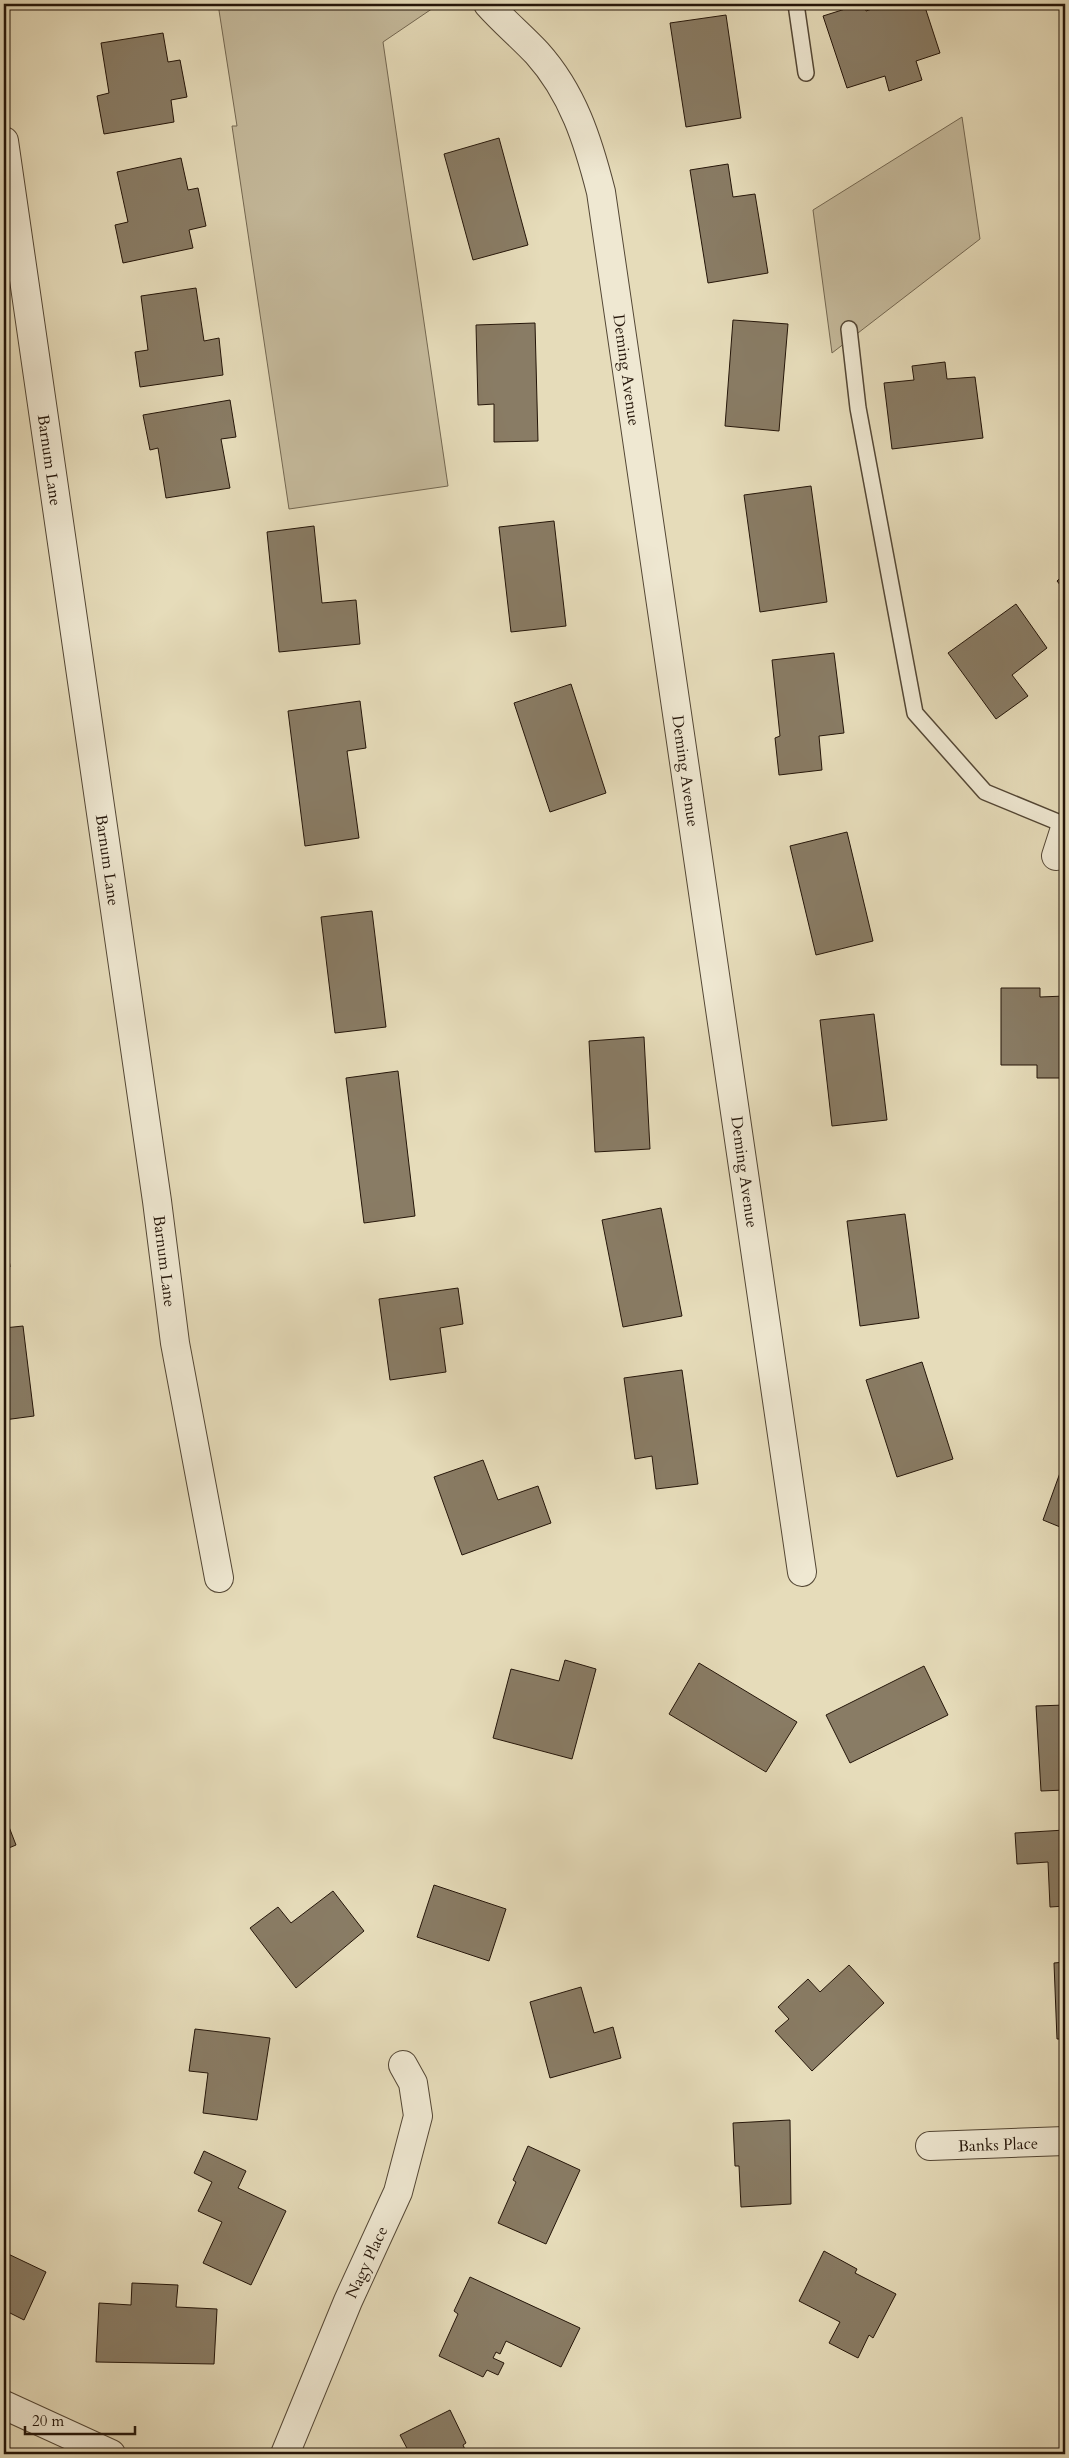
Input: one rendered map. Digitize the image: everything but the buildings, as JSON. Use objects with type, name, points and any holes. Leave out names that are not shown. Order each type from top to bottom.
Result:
[{"type":"street","name":"Deming Avenue","points":[[488,4],[538,54],[568,96],[589,142],[601,192],[802,1572]]},
{"type":"street","name":"Barnum Lane","points":[[4,142],[157,1201],[175,1343],[219,1578]]},
{"type":"street","points":[[1056,856],[1065,827]]},
{"type":"street","name":"Nagy Place","points":[[285,2454],[348,2301],[398,2192],[418,2116],[412,2083],[404,2065]]},
{"type":"street","name":"Banks Place","points":[[930,2146],[1065,2141]]},
{"type":"street","points":[[4,2405],[111,2454]]},
{"type":"lane","points":[[796,4],[806,73]]},
{"type":"lane","points":[[849,329],[858,408],[915,714],[985,792],[1065,827]]},
{"type":"shaded area","points":[[218,4],[439,4],[383,42],[448,486],[289,509],[232,126],[237,126]]},
{"type":"shaded area","points":[[962,117],[980,239],[832,353],[813,210]]}]
